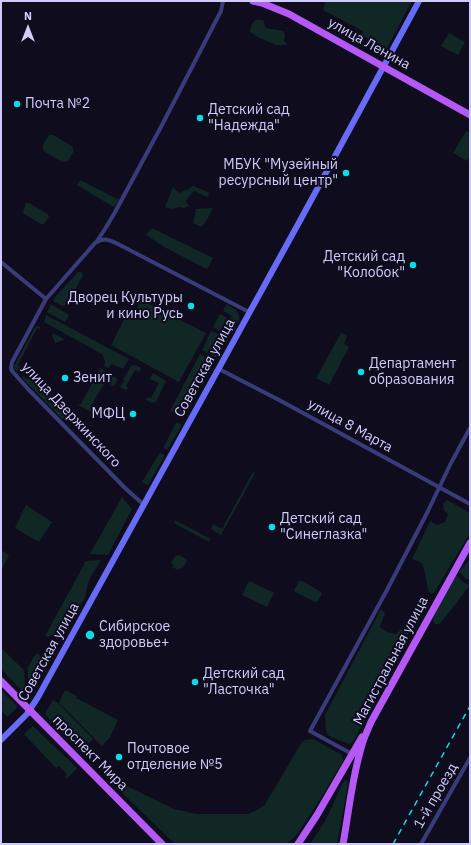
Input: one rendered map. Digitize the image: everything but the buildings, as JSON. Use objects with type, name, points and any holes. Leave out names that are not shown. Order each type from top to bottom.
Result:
[{"type":"main road","name":"улица Ленина","points":[[253,1],[289,14],[470,115]]},
{"type":"main road","name":"Советская улица","points":[[1,740],[30,711],[38,697],[219,369],[419,1]]},
{"type":"main road","name":"Магистральная улица","points":[[344,844],[352,789],[362,745],[371,722],[470,543]]},
{"type":"main road","name":"проспект Мира","points":[[1,681],[162,844]]},
{"type":"main road","points":[[298,844],[317,815],[371,722]]},
{"type":"street","name":"улица Дзержинского","points":[[144,504],[119,483],[28,389],[11,368],[12,362],[46,299],[95,243],[114,214],[221,11],[223,1]]},
{"type":"street","points":[[95,243],[105,239],[111,240],[249,312]]},
{"type":"street","points":[[1,262],[46,299]]},
{"type":"street","name":"улица 8 Марта","points":[[219,369],[470,504]]},
{"type":"street","points":[[352,754],[310,731],[387,590],[450,463],[470,428]]},
{"type":"street","name":"1-й проезд","points":[[421,844],[470,758]]},
{"type":"green space","points":[[326,1],[412,1],[387,48],[361,35],[363,31],[323,10]]},
{"type":"green space","points":[[255,20],[263,20],[266,28],[283,31],[285,35],[284,41],[288,45],[276,45],[250,32],[251,26]]},
{"type":"green space","points":[[449,33],[465,42],[458,55],[441,46]]},
{"type":"green space","points":[[466,131],[470,133],[470,156],[467,161],[453,153]]},
{"type":"green space","points":[[49,135],[53,135],[72,146],[74,151],[68,161],[62,162],[44,151],[42,147]]},
{"type":"green space","points":[[80,180],[119,200],[115,206],[112,206],[77,185]]},
{"type":"green space","points":[[193,186],[208,192],[209,195],[207,197],[195,191],[192,192],[186,202],[189,206],[171,209],[165,207],[173,187],[179,193]]},
{"type":"green space","points":[[26,203],[29,203],[48,214],[49,217],[44,224],[41,224],[24,214],[23,211]]},
{"type":"green space","points":[[213,208],[202,227],[193,223],[196,209]]},
{"type":"green space","points":[[152,228],[213,258],[207,269],[166,248],[146,235]]},
{"type":"green space","points":[[78,272],[81,272],[83,275],[67,305],[62,306],[53,301],[55,297]]},
{"type":"green space","points":[[141,300],[206,333],[179,382],[111,345],[129,310],[135,313]]},
{"type":"green space","points":[[51,304],[69,315],[65,322],[47,312]]},
{"type":"green space","points":[[227,304],[238,312],[239,320],[217,358],[202,350],[211,331],[222,335],[232,316],[223,311]]},
{"type":"green space","points":[[220,314],[227,318],[220,331],[213,327]]},
{"type":"green space","points":[[46,315],[129,359],[123,369],[112,364],[108,368],[104,366],[105,361],[102,354],[44,322]]},
{"type":"green space","points":[[36,326],[39,326],[41,329],[37,328],[18,365],[20,367],[19,371],[16,371],[14,366]]},
{"type":"green space","points":[[53,333],[64,340],[55,343],[52,335]]},
{"type":"green space","points":[[341,333],[347,336],[344,344],[349,347],[329,385],[316,378]]},
{"type":"green space","points":[[200,354],[214,362],[184,418],[170,411]]},
{"type":"green space","points":[[135,365],[141,368],[139,372],[135,370],[126,386],[128,387],[126,390],[120,387],[131,366]]},
{"type":"green space","points":[[102,368],[118,379],[114,386],[105,382],[91,406],[98,410],[95,414],[78,405],[81,404],[100,369]]},
{"type":"green space","points":[[153,373],[166,381],[156,402],[152,403],[146,400],[148,397],[151,398],[159,383],[150,379]]},
{"type":"green space","points":[[22,376],[48,389],[46,392],[59,399],[55,406],[67,414],[63,420],[22,378]]},
{"type":"green space","points":[[176,423],[181,424],[181,426],[168,449],[166,449],[164,446]]},
{"type":"green space","points":[[161,453],[164,457],[148,485],[142,482],[159,454]]},
{"type":"green space","points":[[253,472],[255,473],[221,535],[211,529],[213,524],[222,529]]},
{"type":"green space","points":[[122,497],[132,509],[108,555],[90,554]]},
{"type":"green space","points":[[447,500],[470,513],[470,533],[434,593],[430,593],[422,563],[412,559],[430,521],[437,525],[445,522],[448,514],[444,510],[443,504]]},
{"type":"green space","points":[[26,505],[52,522],[39,542],[15,528]]},
{"type":"green space","points":[[175,520],[211,539],[209,542],[174,523]]},
{"type":"green space","points":[[1,550],[9,555],[1,571]]},
{"type":"green space","points":[[179,555],[187,561],[182,569],[179,568],[178,570],[172,567],[174,565],[176,566],[171,563],[175,556]]},
{"type":"green space","points":[[470,559],[470,579],[466,579],[459,572]]},
{"type":"green space","points":[[101,560],[89,580],[85,597],[68,627],[48,637],[45,636],[86,561]]},
{"type":"green space","points":[[456,575],[464,583],[470,585],[440,624],[435,624],[433,620],[437,609]]},
{"type":"green space","points":[[249,581],[274,593],[267,607],[242,595]]},
{"type":"green space","points":[[299,581],[302,581],[321,592],[322,594],[318,601],[315,602],[295,592],[294,590]]},
{"type":"green space","points":[[381,609],[385,613],[380,627],[387,632],[396,634],[406,625],[410,628],[410,630],[396,658],[389,666],[389,676],[353,742],[349,744],[329,736],[326,731],[325,715]]},
{"type":"green space","points":[[1,648],[24,670],[25,686],[23,692],[1,669]]},
{"type":"green space","points":[[36,653],[48,660],[32,689],[28,686],[28,667]]},
{"type":"green space","points":[[1,690],[17,706],[15,710],[7,717],[1,710],[1,705],[3,703],[1,701]]},
{"type":"green space","points":[[65,690],[77,696],[76,698],[118,720],[110,737],[102,746],[59,703]]},
{"type":"green space","points":[[53,700],[58,703],[93,739],[89,743],[85,740],[77,748],[45,714]]},
{"type":"green space","points":[[33,726],[77,768],[67,779],[65,777],[67,774],[59,766],[56,768],[24,734]]},
{"type":"green space","points":[[313,739],[342,755],[343,761],[296,836],[286,844],[175,844],[116,787],[118,782],[174,809],[196,814],[249,814],[264,806],[302,742]]},
{"type":"green space","points":[[345,780],[347,780],[348,784],[337,844],[310,844],[319,831]]},
{"type":"railway","points":[[393,844],[470,706]]},
{"type":"place","name":"Почта №2","points":[[17,104]]},
{"type":"place","name":"Детский сад \"Надежда\"","points":[[200,118]]},
{"type":"place","name":"МБУК \"Музейный ресурсный центр\"","points":[[346,173]]},
{"type":"place","name":"Детский сад \"Колобок\"","points":[[413,265]]},
{"type":"place","name":"Дворец Культуры и кино Русь","points":[[191,306]]},
{"type":"place","name":"Департамент образования","points":[[361,372]]},
{"type":"place","name":"Зенит","points":[[65,378]]},
{"type":"place","name":"МФЦ","points":[[133,414]]},
{"type":"place","name":"Детский сад \"Синеглазка\"","points":[[272,527]]},
{"type":"place","name":"Сибирское здоровье+","points":[[90,635]]},
{"type":"place","name":"Детский сад \"Ласточка\"","points":[[195,682]]},
{"type":"place","name":"Почтовое отделение №5","points":[[119,757]]}]
